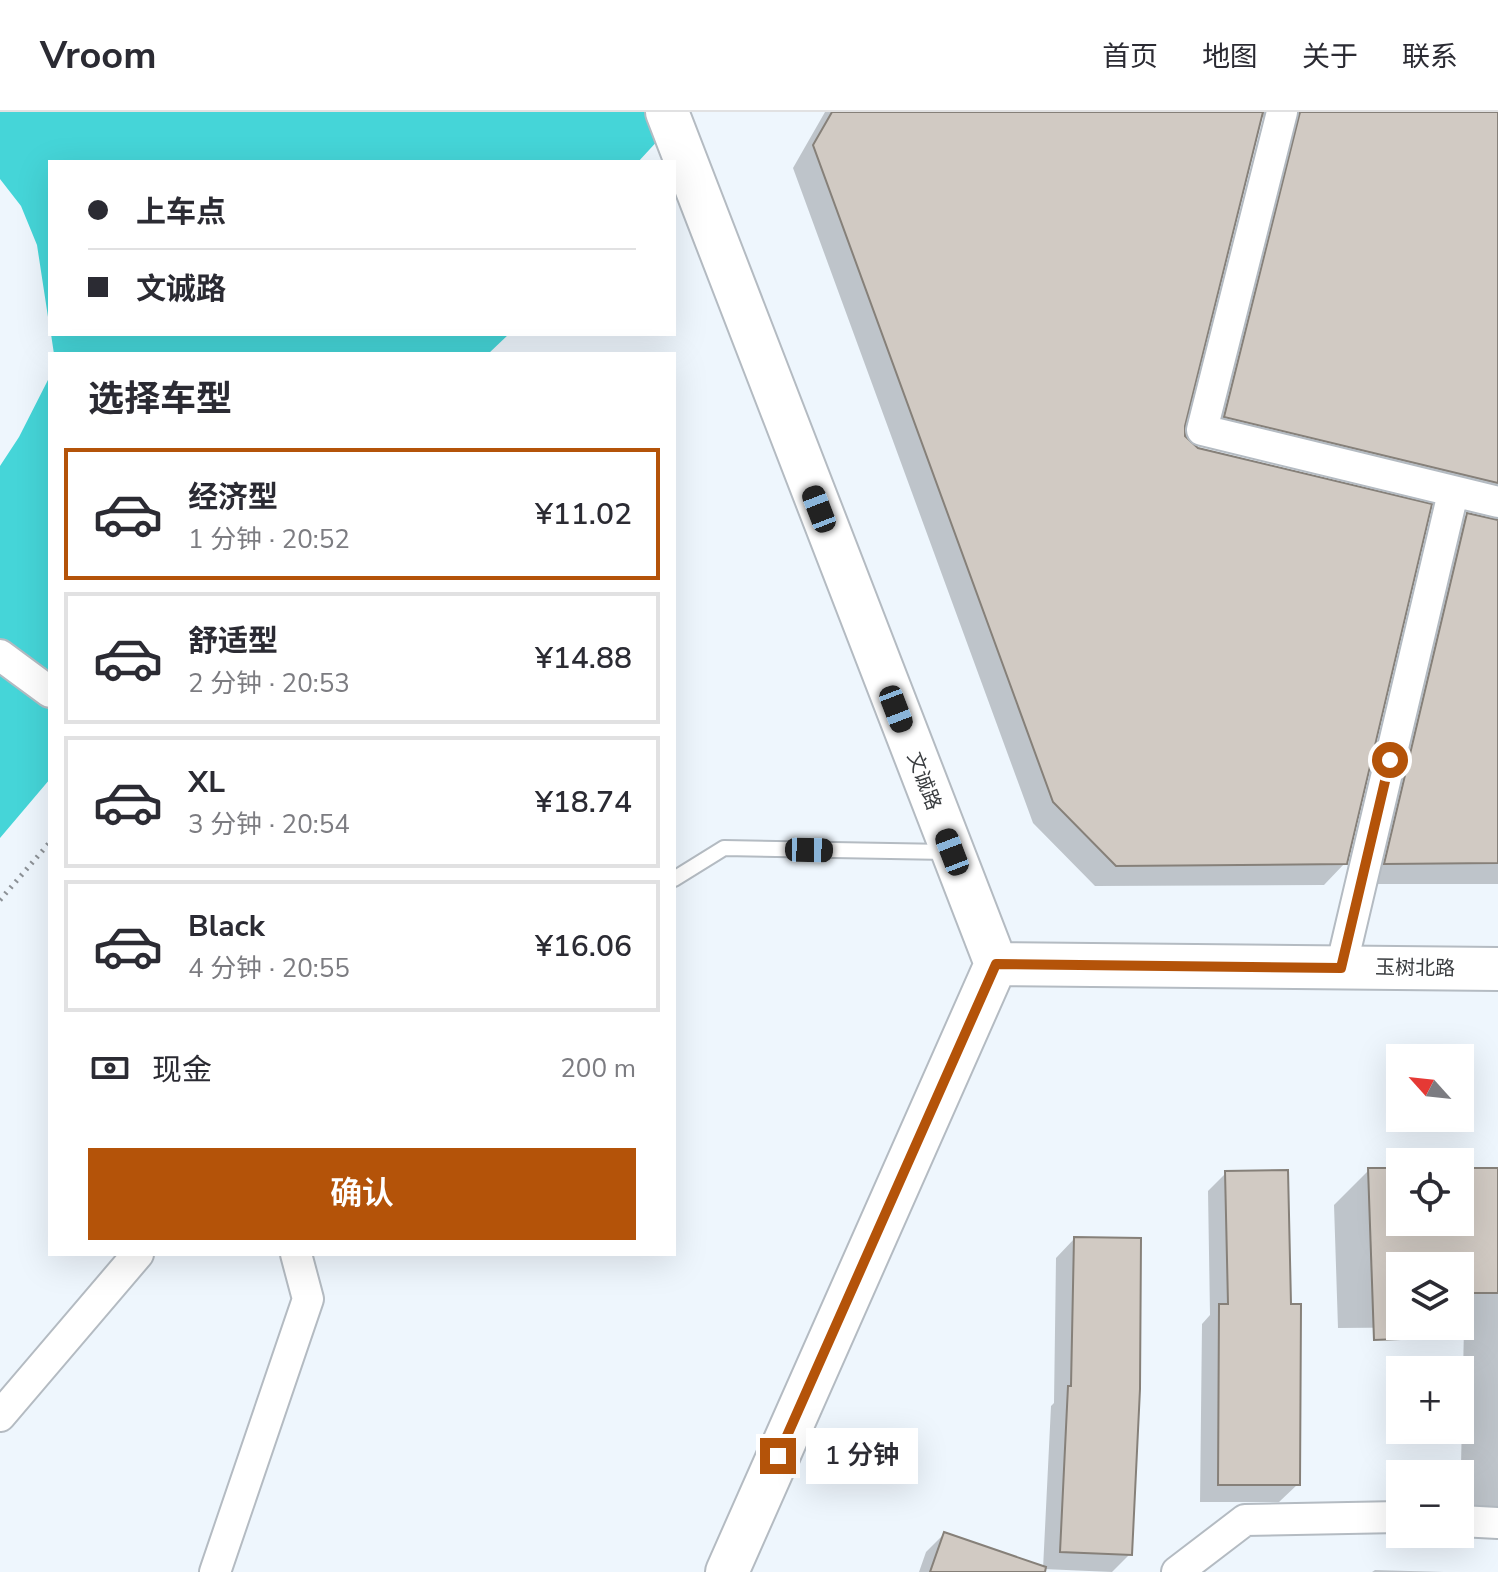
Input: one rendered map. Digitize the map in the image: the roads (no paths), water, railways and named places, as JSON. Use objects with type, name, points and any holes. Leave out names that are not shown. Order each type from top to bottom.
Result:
[{"type":"street","name":"文诚路","points":[[667,112],[996,964]]},
{"type":"street","points":[[1282,112],[1202,430],[1498,502]]},
{"type":"street","points":[[1341,968],[1453,493]]},
{"type":"street","points":[[0,655],[48,691]]},
{"type":"street","points":[[727,1572],[996,964]]},
{"type":"street","name":"玉树北路","points":[[996,964],[1498,969]]},
{"type":"street","points":[[0,1416],[136,1256]]},
{"type":"street","points":[[215,1572],[308,1299],[297,1256]]},
{"type":"street","points":[[1177,1572],[1245,1520],[1386,1517]]},
{"type":"street","points":[[1474,1522],[1498,1523]]},
{"type":"lane","points":[[676,878],[724,848],[952,852]]},
{"type":"water","points":[[0,112],[684,112],[640,160],[48,160],[48,317],[37,245],[21,206],[0,179]]},
{"type":"water","points":[[51,336],[507,336],[490,352],[54,352]]},
{"type":"water","points":[[48,380],[48,781],[0,838],[0,466],[19,437]]}]
